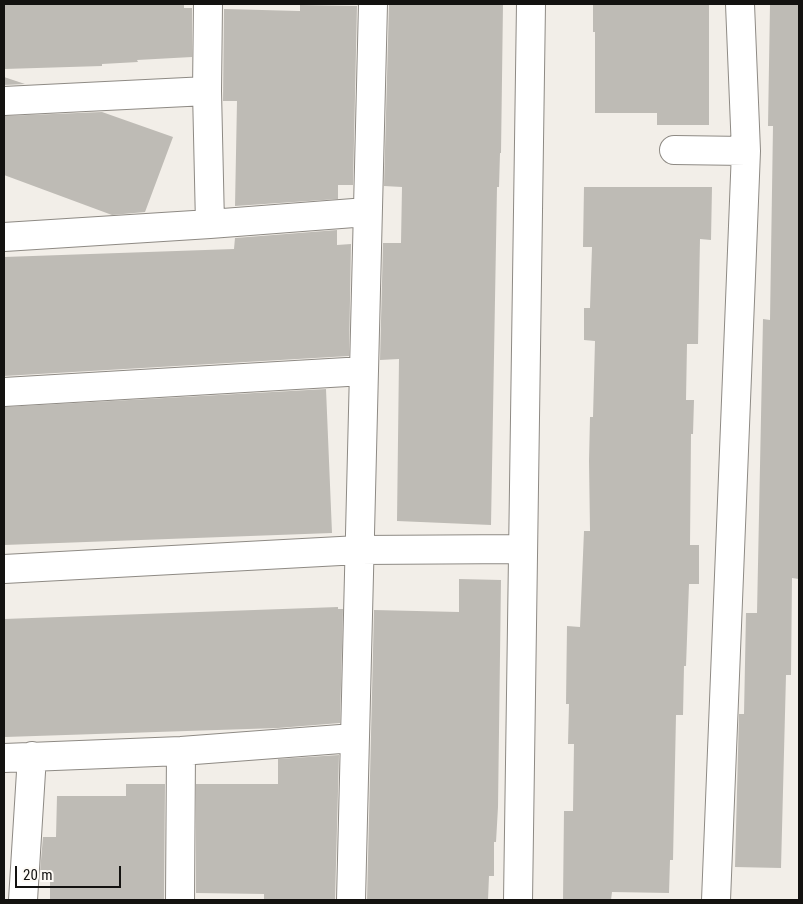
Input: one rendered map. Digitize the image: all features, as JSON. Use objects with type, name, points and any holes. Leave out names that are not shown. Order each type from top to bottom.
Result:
[{"type":"street","points":[[208,4],[206,90],[210,224]]},
{"type":"street","points":[[351,900],[373,4]]},
{"type":"street","points":[[518,900],[531,4]]},
{"type":"street","points":[[716,900],[746,151],[740,4]]},
{"type":"street","points":[[4,101],[206,90]]},
{"type":"street","points":[[674,150],[746,151]]},
{"type":"street","points":[[4,237],[368,212]]},
{"type":"street","points":[[4,392],[364,371]]},
{"type":"street","points":[[4,569],[359,550],[523,549]]},
{"type":"street","points":[[4,758],[181,751],[354,738]]},
{"type":"street","points":[[180,900],[181,751]]},
{"type":"street","points":[[23,900],[32,756]]},
{"type":"building","points":[[4,4],[184,4],[184,8],[192,8],[192,57],[137,60],[138,62],[102,64],[102,66],[4,69]]},
{"type":"building","points":[[389,4],[503,4],[501,153],[499,187],[497,187],[491,525],[397,521],[399,359],[380,360],[383,243],[401,243],[402,187],[384,186]]},
{"type":"building","points":[[593,4],[709,4],[709,125],[657,125],[657,113],[595,113]]},
{"type":"building","points":[[770,4],[799,4],[799,579],[792,578],[791,675],[786,675],[781,868],[735,867],[739,714],[744,714],[746,613],[757,613],[763,319],[770,320],[773,126],[768,126]]},
{"type":"building","points":[[300,5],[357,6],[353,185],[338,185],[338,199],[235,206],[237,101],[223,101],[224,9],[300,11]]},
{"type":"building","points":[[4,77],[25,84],[4,85]]},
{"type":"building","points":[[102,112],[173,137],[145,212],[112,215],[4,175],[4,116]]},
{"type":"building","points":[[584,187],[712,187],[711,240],[700,239],[698,344],[687,344],[686,400],[694,400],[693,434],[691,434],[690,545],[699,545],[699,584],[689,584],[683,715],[676,715],[673,860],[670,860],[669,893],[612,892],[611,900],[563,900],[564,811],[573,811],[574,744],[568,744],[569,704],[566,704],[567,626],[580,627],[584,531],[590,531],[590,417],[593,417],[595,341],[584,340],[584,308],[590,308],[592,247],[583,247]]},
{"type":"building","points":[[337,230],[337,245],[351,244],[349,356],[4,376],[4,257],[234,249],[235,238]]},
{"type":"building","points":[[326,389],[332,533],[4,545],[4,407]]},
{"type":"building","points":[[459,579],[501,580],[498,807],[496,842],[494,842],[494,876],[489,876],[488,900],[367,900],[374,610],[459,612]]},
{"type":"building","points":[[338,607],[338,609],[343,609],[340,723],[278,728],[5,737],[4,619]]},
{"type":"building","points":[[339,755],[335,900],[264,900],[264,894],[196,893],[196,784],[278,784],[278,759]]},
{"type":"building","points":[[126,784],[165,784],[164,900],[50,900],[50,872],[40,872],[43,837],[56,837],[57,796],[126,796]]}]
